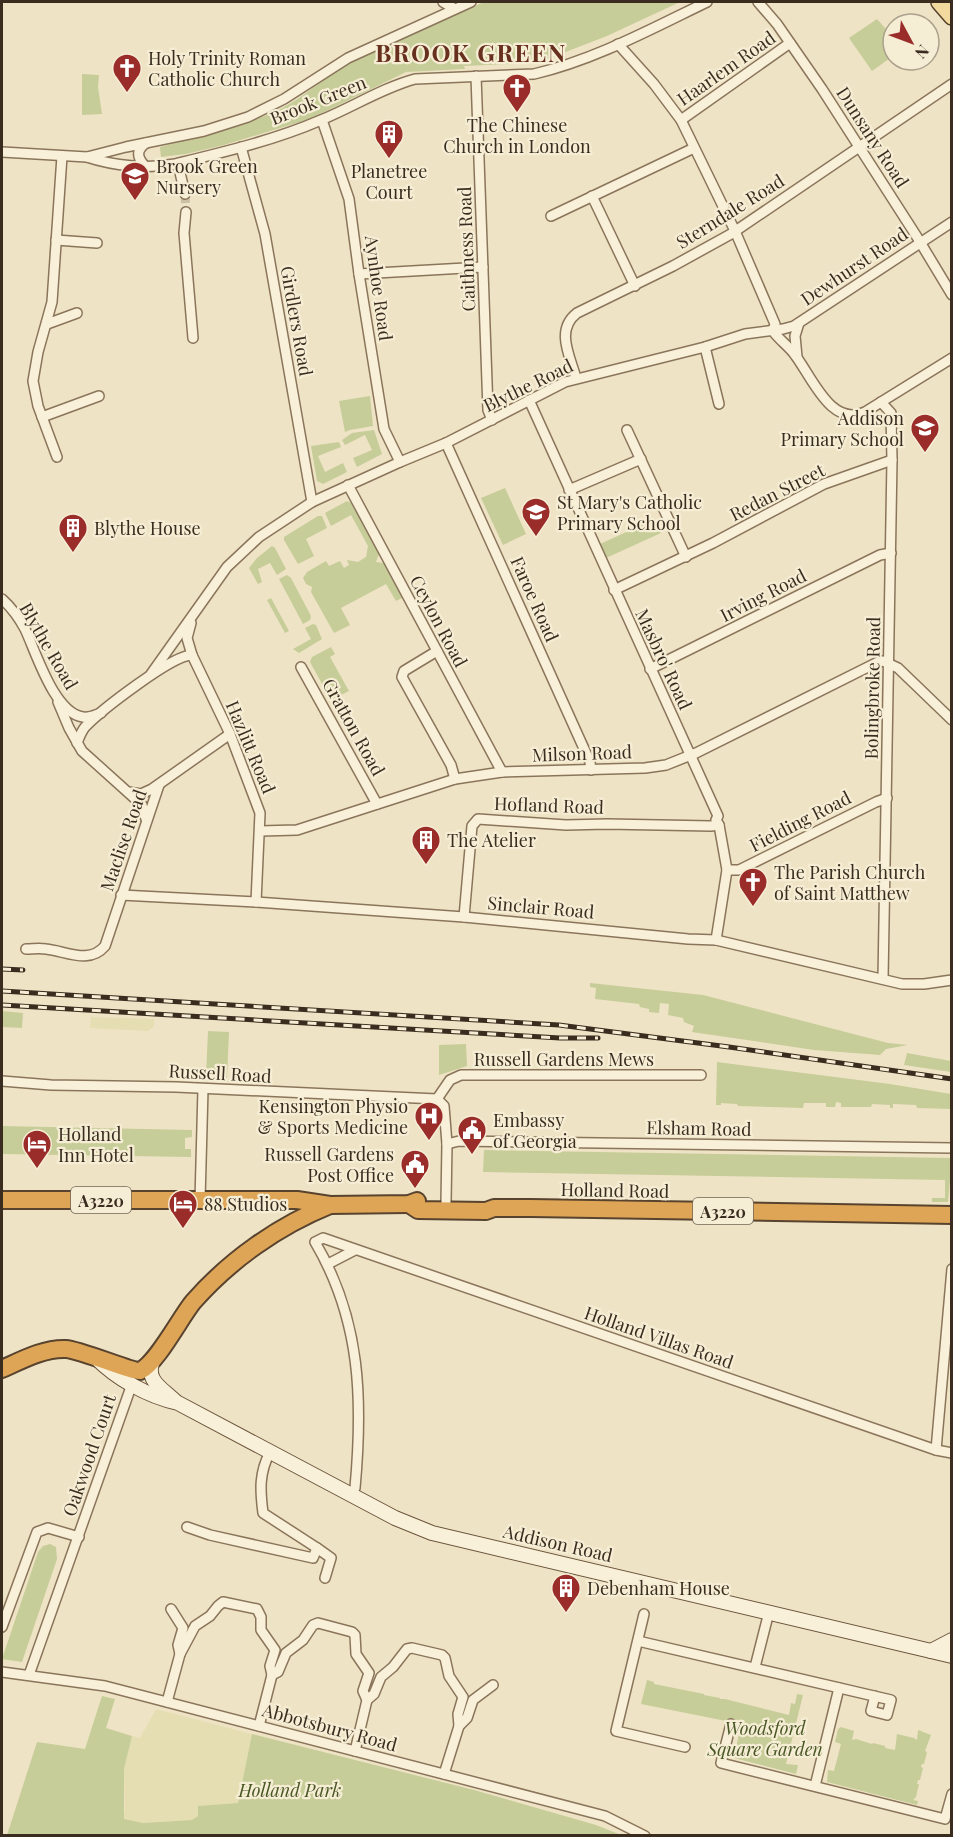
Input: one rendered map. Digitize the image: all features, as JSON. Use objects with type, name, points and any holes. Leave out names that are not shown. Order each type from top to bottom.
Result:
[{"type":"highway","name":"Holland Road","points":[[2,1200],[304,1200],[330,1205],[410,1204],[415,1201],[484,1202],[494,1208]]},
{"type":"highway","points":[[267,1201],[282,1209],[286,1219],[284,1229]]},
{"type":"highway","name":"Holland Road","points":[[410,1204],[418,1210],[486,1211],[494,1208],[951,1215]]},
{"type":"highway","name":"A3220","points":[[156,1355],[191,1305],[219,1273],[284,1229],[330,1205]]},
{"type":"highway","name":"Addison Road","points":[[2,1369],[56,1349],[75,1350],[114,1362],[134,1372],[143,1369],[156,1355]]},
{"type":"main road","points":[[939,2],[951,17]]},
{"type":"street","points":[[443,2],[455,9]]},
{"type":"street","name":"Brook Green","points":[[87,157],[204,131],[248,117],[284,99],[348,58],[471,2]]},
{"type":"street","name":"Brook Green","points":[[2,153],[87,157],[100,161],[160,166],[178,164],[241,147],[322,120],[400,83],[415,79],[534,74],[618,44],[707,2]]},
{"type":"street","name":"Dunsany Road","points":[[758,2],[822,89],[920,242],[951,295]]},
{"type":"street","name":"Haarlem Road","points":[[681,120],[790,43]]},
{"type":"street","points":[[618,44],[654,84],[681,120],[735,231],[775,324],[773,331],[797,357],[831,406],[841,414],[851,416],[860,414],[951,358]]},
{"type":"street","name":"Caithness Road","points":[[476,76],[489,410],[492,420]]},
{"type":"street","name":"Sterndale Road","points":[[576,378],[565,337],[569,321],[577,313],[735,231],[951,84]]},
{"type":"street","name":"Aynhoe Road","points":[[322,120],[349,199],[384,429],[400,462]]},
{"type":"street","points":[[144,165],[138,159],[138,154],[142,146],[147,143]]},
{"type":"street","name":"Girdlers Road","points":[[241,147],[265,234],[312,502]]},
{"type":"street","points":[[551,216],[694,148]]},
{"type":"street","points":[[57,457],[42,417],[33,381],[38,352],[52,302],[62,156]]},
{"type":"street","points":[[178,164],[184,194]]},
{"type":"street","points":[[592,196],[634,285]]},
{"type":"street","points":[[186,212],[184,233],[193,338]]},
{"type":"street","name":"Dewhurst Road","points":[[773,331],[799,323],[951,222]]},
{"type":"street","points":[[56,240],[98,243]]},
{"type":"street","points":[[359,274],[483,267]]},
{"type":"street","points":[[47,324],[77,313]]},
{"type":"street","points":[[797,357],[795,336],[799,323]]},
{"type":"street","name":"Blythe Road","points":[[151,674],[227,567],[250,543],[312,502],[446,443],[576,378],[705,347],[745,334],[773,331]]},
{"type":"street","points":[[705,347],[719,404]]},
{"type":"street","points":[[42,417],[99,396]]},
{"type":"street","name":"Masbro' Road","points":[[529,400],[718,816],[716,820],[719,825],[727,870],[716,940]]},
{"type":"street","name":"Bolingbroke Road","points":[[881,402],[891,412],[892,460],[883,979]]},
{"type":"street","points":[[627,430],[686,557]]},
{"type":"street","name":"Faroe Road","points":[[446,443],[590,762],[591,770]]},
{"type":"street","points":[[569,490],[641,459]]},
{"type":"street","name":"Redan Street","points":[[614,590],[686,557],[824,484],[892,460]]},
{"type":"street","name":"Ceylon Road","points":[[348,485],[502,771]]},
{"type":"street","name":"Irving Road","points":[[650,669],[880,555],[891,552]]},
{"type":"street","name":"Blythe Road","points":[[2,599],[24,628],[55,694],[65,706],[78,716],[85,717],[101,713]]},
{"type":"street","name":"Hazlitt Road","points":[[194,612],[187,638],[192,655],[230,734],[259,809],[256,902]]},
{"type":"street","points":[[437,651],[404,671],[402,680],[451,765],[455,779]]},
{"type":"street","name":"Blythe Road","points":[[77,743],[85,727],[151,674],[183,656],[192,655]]},
{"type":"street","name":"Milson Road","points":[[260,831],[297,830],[455,779],[502,771],[591,770],[660,766],[690,755],[873,664],[883,662],[889,664]]},
{"type":"street","points":[[889,664],[898,668],[951,720]]},
{"type":"street","name":"Gratton Road","points":[[301,667],[377,804]]},
{"type":"street","points":[[55,694],[82,751],[142,805],[146,821]]},
{"type":"street","name":"Maclise Road","points":[[26,949],[46,949],[89,957],[105,946],[159,785],[230,734]]},
{"type":"street","points":[[128,792],[141,794],[159,785]]},
{"type":"street","name":"Fielding Road","points":[[727,870],[739,870],[887,798]]},
{"type":"street","name":"Hofland Road","points":[[464,916],[472,826],[477,819],[566,825],[719,825]]},
{"type":"street","name":"Sinclair Road","points":[[121,895],[464,916],[716,940],[902,984],[951,980]]},
{"type":"street","name":"Russell Gardens Mews","points":[[437,1099],[450,1080],[461,1075],[701,1075]]},
{"type":"street","name":"Russell Road","points":[[2,1081],[51,1085],[176,1086],[437,1099]]},
{"type":"street","points":[[200,1200],[203,1089]]},
{"type":"street","points":[[437,1099],[444,1106],[447,1144],[446,1202]]},
{"type":"street","name":"Elsham Road","points":[[447,1144],[459,1141],[951,1148]]},
{"type":"street","name":"Holland Villas Road","points":[[328,1264],[315,1242],[323,1238],[936,1450],[951,1453]]},
{"type":"street","points":[[351,1494],[355,1488],[360,1414],[358,1380],[346,1315],[328,1264],[355,1250]]},
{"type":"street","points":[[936,1450],[951,1269]]},
{"type":"street","name":"Addison Road","points":[[156,1355],[150,1371],[151,1379],[178,1403]]},
{"type":"street","name":"Addison Road","points":[[94,1357],[109,1371],[160,1399],[178,1403],[402,1521],[432,1533],[951,1656]]},
{"type":"street","name":"Oakwood Court","points":[[29,1675],[132,1384]]},
{"type":"street","points":[[270,1452],[262,1467],[263,1513],[331,1558],[325,1578]]},
{"type":"street","points":[[187,1527],[210,1535],[313,1558],[316,1548]]},
{"type":"street","name":"Oakwood Court","points":[[2,1627],[38,1532],[48,1528],[79,1537]]},
{"type":"street","points":[[167,1702],[180,1654],[178,1645],[187,1629],[210,1616],[223,1602],[257,1609],[261,1617],[261,1630],[275,1650],[286,1653]]},
{"type":"street","points":[[171,1609],[187,1629]]},
{"type":"street","points":[[755,1667],[769,1612]]},
{"type":"street","points":[[644,1614],[616,1731],[685,1747]]},
{"type":"street","points":[[272,1675],[278,1672],[286,1653],[303,1640],[313,1625],[318,1623],[352,1632],[355,1635],[356,1654],[369,1673],[381,1677]]},
{"type":"street","points":[[931,1651],[951,1640]]},
{"type":"street","points":[[638,1641],[875,1696]]},
{"type":"street","points":[[367,1700],[374,1695],[381,1677],[393,1667],[407,1649],[412,1648],[445,1658],[449,1676],[468,1698]]},
{"type":"street","points":[[259,1726],[272,1675],[270,1666],[275,1650]]},
{"type":"street","name":"Abbotsbury Road","points":[[2,1672],[105,1686],[605,1816],[645,1836]]},
{"type":"street","points":[[355,1751],[367,1700],[363,1691],[369,1673]]},
{"type":"street","points":[[444,1774],[459,1726],[458,1714],[468,1698],[494,1685]]},
{"type":"street","points":[[815,1786],[839,1688]]},
{"type":"street","points":[[731,1724],[721,1763],[945,1819],[951,1794]]},
{"type":"shaded area","points":[[91,1017],[154,1019],[154,1026],[148,1031],[90,1028]]},
{"type":"shaded area","points":[[156,1709],[252,1734],[238,1803],[199,1806],[198,1816],[192,1820],[143,1823],[123,1819],[125,1810],[124,1769],[132,1736],[140,1738]]},
{"type":"green space","name":"Brook Green","points":[[484,2],[680,2],[607,36],[537,63],[464,66],[465,69],[406,72],[312,118],[224,145],[161,157],[160,147],[239,126],[275,112],[296,100],[347,63]]},
{"type":"green space","points":[[877,19],[881,24],[881,65],[872,71],[849,38]]},
{"type":"green space","points":[[82,74],[99,75],[98,87],[102,114],[82,115]]},
{"type":"green space","points":[[370,396],[373,426],[345,432],[339,401]]},
{"type":"green space","points":[[374,430],[382,454],[357,467],[353,458],[372,450],[365,435],[345,445],[342,440],[352,433]]},
{"type":"green space","points":[[339,442],[341,447],[318,456],[325,472],[343,463],[347,472],[323,484],[317,481],[311,446]]},
{"type":"green space","points":[[505,488],[526,534],[503,545],[481,498]]},
{"type":"green space","points":[[347,501],[351,503],[379,554],[376,562],[384,563],[402,598],[396,601],[386,584],[341,608],[350,625],[334,633],[311,592],[312,587],[306,584],[303,578],[307,572],[326,561],[329,566],[340,561],[344,568],[349,565],[347,560],[358,562],[366,557],[368,546],[351,515],[331,526],[325,513]]},
{"type":"green space","points":[[318,516],[322,516],[327,528],[306,539],[314,556],[298,564],[284,537]]},
{"type":"green space","points":[[655,519],[661,533],[606,558],[600,544]]},
{"type":"green space","points":[[272,546],[286,569],[277,575],[270,563],[258,569],[262,582],[258,584],[249,568]]},
{"type":"green space","points":[[287,575],[291,578],[311,616],[310,620],[303,624],[279,579]]},
{"type":"green space","points":[[271,598],[289,631],[285,633],[267,600]]},
{"type":"green space","points":[[316,625],[322,639],[299,653],[293,649],[311,639],[305,628]]},
{"type":"green space","points":[[331,647],[335,654],[330,657],[349,691],[331,700],[310,662],[312,657]]},
{"type":"green space","points":[[590,983],[703,995],[888,1043],[908,1045],[886,1049],[880,1055],[814,1050],[692,1032],[694,1026],[684,1022],[683,1018],[668,1015],[669,1004],[660,1003],[659,1013],[649,1012],[649,1009],[640,1007],[639,1004],[595,999],[596,988],[590,987]]},
{"type":"green space","points":[[2,1011],[23,1013],[22,1028],[2,1027]]},
{"type":"green space","points":[[208,1031],[229,1032],[227,1078],[206,1076]]},
{"type":"green space","points":[[466,1044],[467,1066],[439,1075],[439,1045]]},
{"type":"green space","points":[[907,1053],[951,1061],[951,1072],[904,1065]]},
{"type":"green space","points":[[717,1062],[951,1094],[951,1109],[917,1108],[916,1105],[893,1104],[893,1108],[890,1108],[890,1105],[872,1104],[871,1107],[841,1107],[841,1103],[836,1102],[835,1107],[826,1107],[826,1103],[804,1103],[803,1108],[738,1106],[721,1103],[721,1105],[716,1105]]},
{"type":"green space","points":[[2,1126],[192,1130],[192,1137],[185,1138],[185,1149],[191,1149],[191,1157],[2,1154]]},
{"type":"green space","points":[[484,1150],[952,1158],[948,1202],[932,1202],[932,1198],[945,1198],[945,1180],[483,1172]]},
{"type":"green space","points":[[50,1544],[56,1547],[57,1559],[22,1662],[2,1659],[38,1552],[43,1546]]},
{"type":"green space","name":"Woodsford Square Garden","points":[[647,1680],[654,1684],[789,1715],[791,1703],[795,1704],[797,1694],[803,1695],[786,1764],[798,1765],[796,1774],[734,1758],[741,1724],[641,1704]]},
{"type":"green space","name":"Holland Park","points":[[102,1696],[115,1699],[106,1728],[132,1736],[124,1769],[124,1819],[143,1823],[192,1820],[198,1816],[198,1806],[238,1803],[252,1734],[474,1790],[596,1825],[621,1835],[7,1835],[37,1742],[85,1749]]},
{"type":"green space","name":"Woodsford Square Garden","points":[[841,1727],[854,1731],[852,1740],[856,1739],[895,1750],[897,1734],[917,1740],[918,1730],[931,1735],[925,1751],[927,1752],[924,1764],[921,1767],[923,1768],[917,1784],[919,1784],[916,1797],[913,1800],[918,1801],[917,1805],[827,1782],[828,1770],[834,1771],[841,1744],[835,1742],[838,1729]]},
{"type":"tunnel","points":[[185,194],[186,212]]},
{"type":"railway","points":[[2,969],[23,970]]},
{"type":"railway","points":[[2,991],[559,1025],[952,1079]]},
{"type":"railway","points":[[2,1005],[560,1038],[598,1038]]},
{"type":"place","name":"Holy Trinity Roman Catholic Church","points":[[127,94]]},
{"type":"place","name":"The Chinese Church in London","points":[[517,114]]},
{"type":"place","name":"Planetree Court","points":[[389,160]]},
{"type":"place","name":"Brook Green Nursery","points":[[135,202]]},
{"type":"place","name":"Addison Primary School","points":[[925,454]]},
{"type":"place","name":"St Mary's Catholic Primary School","points":[[536,538]]},
{"type":"place","name":"Blythe House","points":[[73,554]]},
{"type":"place","name":"The Atelier","points":[[426,866]]},
{"type":"place","name":"The Parish Church of Saint Matthew","points":[[753,908]]},
{"type":"place","name":"Kensington Physio & Sports Medicine","points":[[429,1142]]},
{"type":"place","name":"Embassy of Georgia","points":[[472,1156]]},
{"type":"place","name":"Holland Inn Hotel","points":[[37,1170]]},
{"type":"place","name":"Russell Gardens Post Office","points":[[415,1190]]},
{"type":"place","name":"88 Studios","points":[[183,1230]]},
{"type":"place","name":"Debenham House","points":[[566,1614]]},
{"type":"district","name":"BROOK GREEN","points":[[471,52]]}]
